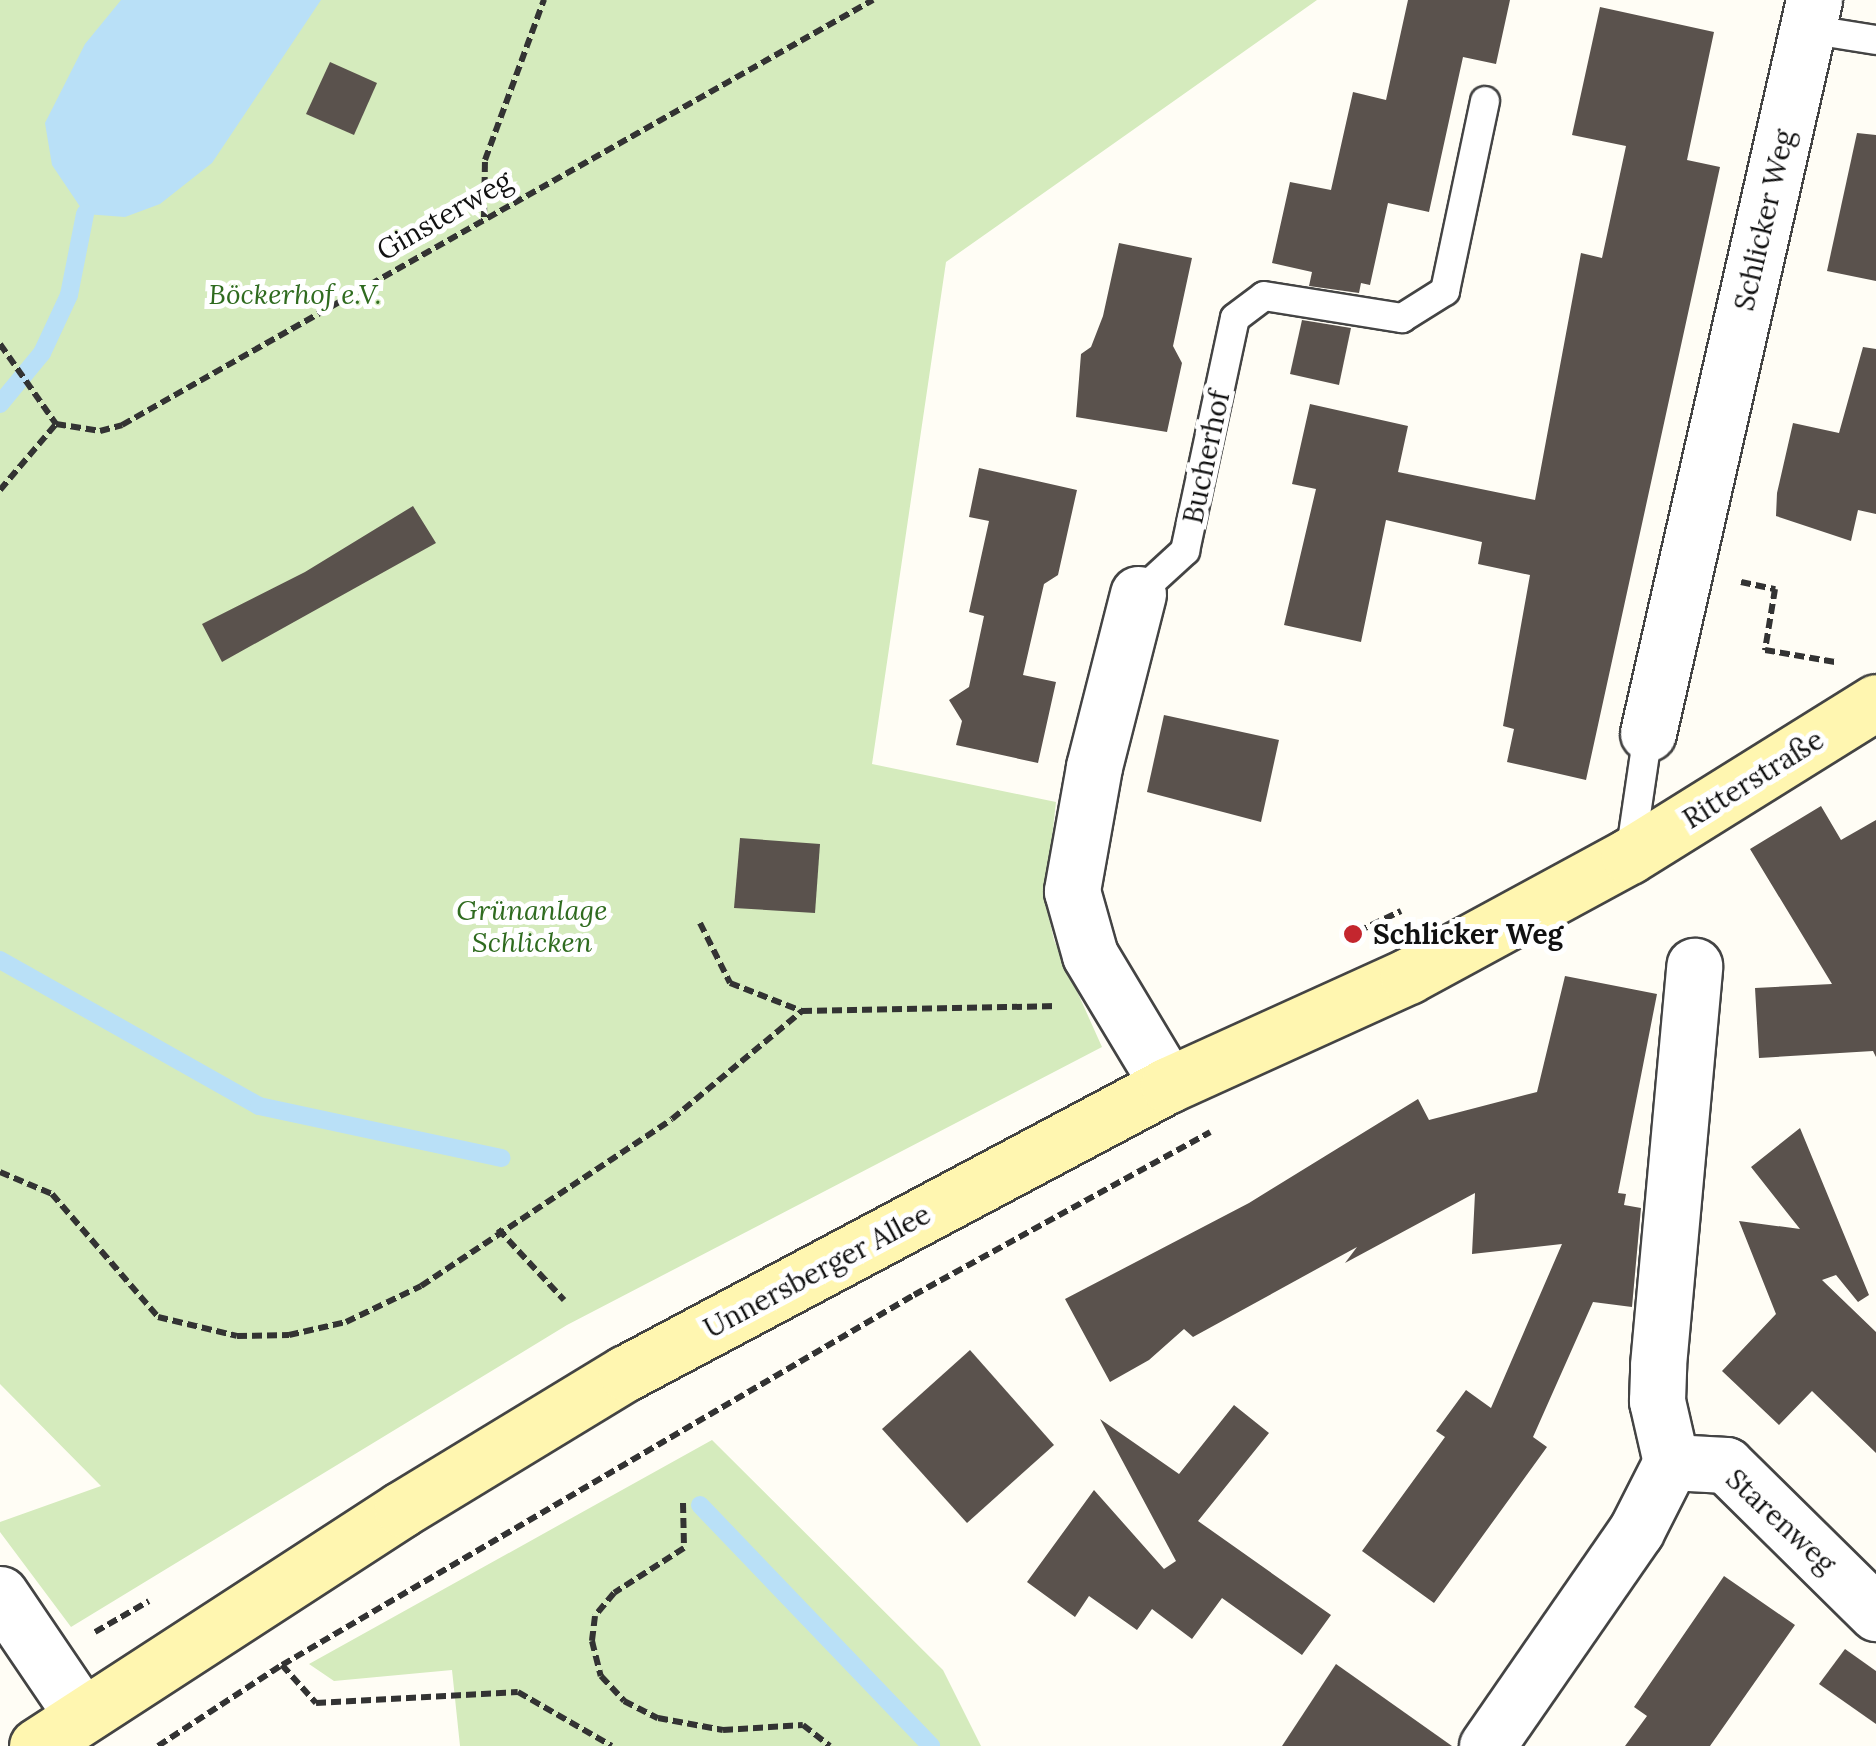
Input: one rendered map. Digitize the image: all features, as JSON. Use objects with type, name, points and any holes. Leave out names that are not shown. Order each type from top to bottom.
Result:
[{"type":"main road","name":"Ritterstraße","points":[[1629,856],[1876,702]]},
{"type":"main road","name":"Unnersberger Allee","points":[[37,1746],[626,1373],[1168,1085],[1408,976],[1629,856]]},
{"type":"street","name":"Schlicker Weg","points":[[1648,732],[1811,14]]},
{"type":"street","name":"Bucherhof","points":[[1138,594],[1094,766],[1072,891],[1090,955],[1168,1085]]},
{"type":"street","points":[[1488,1746],[1636,1531],[1671,1462],[1657,1401],[1658,1365],[1694,966]]},
{"type":"street","name":"Starenweg","points":[[1671,1462],[1726,1465],[1876,1613]]},
{"type":"street","points":[[0,1594],[82,1716]]},
{"type":"lane","points":[[1811,14],[1876,40]]},
{"type":"lane","name":"Bucherhof","points":[[1138,594],[1184,551],[1235,318],[1264,296],[1402,318],[1445,291],[1485,101]]},
{"type":"lane","points":[[1629,856],[1648,732]]},
{"type":"path","points":[[484,217],[485,160],[544,0]]},
{"type":"path","name":"Ginsterweg","points":[[56,424],[100,432],[122,426],[484,217],[873,0]]},
{"type":"path","points":[[0,344],[56,424],[0,490]]},
{"type":"path","points":[[1765,650],[1813,658]]},
{"type":"path","points":[[700,923],[730,984],[802,1011],[1064,1005]]},
{"type":"path","points":[[0,1172],[52,1194],[158,1316],[237,1336],[290,1334],[384,1308],[498,1230],[672,1120],[802,1011]]},
{"type":"path","points":[[158,1746],[282,1666],[914,1295],[1221,1126]]},
{"type":"path","points":[[498,1230],[564,1300]]},
{"type":"path","points":[[683,1503],[688,1526],[684,1548],[599,1608],[592,1641],[601,1676],[624,1700],[658,1718],[723,1730],[803,1725],[830,1746]]},
{"type":"path","points":[[282,1666],[316,1703],[518,1692],[612,1746]]},
{"type":"green space","points":[[0,0],[1317,0],[946,262],[872,764],[1056,802],[1045,899],[1054,940],[1102,1047],[567,1325],[71,1627],[0,1532],[0,1522],[101,1486],[0,1384]]},
{"type":"green space","points":[[712,1440],[943,1670],[981,1746],[460,1746],[452,1670],[334,1681],[309,1664]]},
{"type":"water","points":[[121,0],[321,0],[212,163],[160,204],[125,217],[85,214],[52,165],[45,123],[85,44]]},
{"type":"building","points":[[1408,0],[1510,0],[1496,64],[1463,57],[1429,212],[1388,203],[1370,285],[1361,283],[1359,293],[1309,286],[1312,272],[1272,263],[1290,182],[1331,190],[1353,92],[1386,100]]},
{"type":"building","points":[[1600,7],[1714,32],[1687,160],[1720,167],[1586,780],[1507,762],[1514,729],[1503,726],[1530,575],[1478,564],[1482,542],[1386,520],[1361,642],[1284,625],[1316,489],[1292,484],[1310,404],[1408,426],[1398,472],[1535,500],[1581,253],[1602,258],[1626,146],[1572,135]]},
{"type":"building","points":[[330,62],[377,83],[354,135],[306,114]]},
{"type":"building","points":[[1857,133],[1876,135],[1876,281],[1827,271]]},
{"type":"building","points":[[1119,243],[1192,258],[1173,346],[1182,363],[1167,432],[1076,417],[1081,354],[1091,347],[1103,316]]},
{"type":"building","points":[[1302,320],[1351,328],[1339,385],[1290,374]]},
{"type":"building","points":[[1863,347],[1876,349],[1876,514],[1858,510],[1851,541],[1776,516],[1777,493],[1793,423],[1839,433]]},
{"type":"building","points":[[979,468],[1077,490],[1058,575],[1044,584],[1023,675],[1056,682],[1038,763],[956,745],[962,721],[949,700],[969,687],[984,616],[969,612],[989,521],[969,517]]},
{"type":"building","points":[[413,506],[436,543],[222,662],[202,624],[305,572]]},
{"type":"building","points":[[1164,715],[1279,740],[1261,822],[1147,792]]},
{"type":"building","points":[[1821,806],[1841,840],[1876,820],[1876,1057],[1873,1051],[1759,1058],[1755,988],[1832,984],[1750,849]]},
{"type":"building","points":[[740,838],[820,844],[815,913],[734,908]]},
{"type":"building","points":[[1565,976],[1657,994],[1618,1193],[1626,1194],[1624,1205],[1641,1208],[1632,1307],[1593,1302],[1533,1437],[1547,1447],[1434,1603],[1362,1551],[1445,1437],[1436,1431],[1466,1390],[1491,1408],[1562,1244],[1472,1254],[1475,1193],[1345,1263],[1357,1247],[1193,1337],[1184,1329],[1149,1360],[1110,1382],[1065,1299],[1249,1203],[1418,1099],[1429,1120],[1537,1092]]},
{"type":"building","points":[[1800,1128],[1869,1295],[1858,1302],[1836,1275],[1822,1280],[1876,1332],[1876,1453],[1812,1391],[1779,1425],[1722,1371],[1776,1314],[1739,1221],[1800,1229],[1751,1167]]},
{"type":"building","points":[[970,1350],[1054,1445],[967,1523],[882,1429]]},
{"type":"building","points":[[1234,1405],[1269,1433],[1198,1521],[1331,1615],[1302,1655],[1222,1598],[1192,1639],[1152,1609],[1137,1630],[1089,1596],[1075,1617],[1027,1582],[1094,1490],[1164,1569],[1176,1561],[1100,1419],[1179,1474]]},
{"type":"building","points":[[1724,1576],[1795,1625],[1710,1746],[1625,1746],[1647,1716],[1634,1707]]},
{"type":"building","points":[[1845,1649],[1876,1671],[1876,1724],[1819,1684]]},
{"type":"building","points":[[1336,1664],[1452,1746],[1282,1746]]},
{"type":"waterway","points":[[0,404],[42,353],[69,295],[85,214]]},
{"type":"waterway","points":[[0,960],[259,1106],[501,1158]]},
{"type":"waterway","points":[[700,1505],[931,1746]]},
{"type":"place","name":"Schlicker Weg","points":[[1353,934]]},
{"type":"park label","name":"Böckerhof e.V.","points":[[295,294]]},
{"type":"park label","name":"Grünanlage Schlicken","points":[[532,926]]}]
